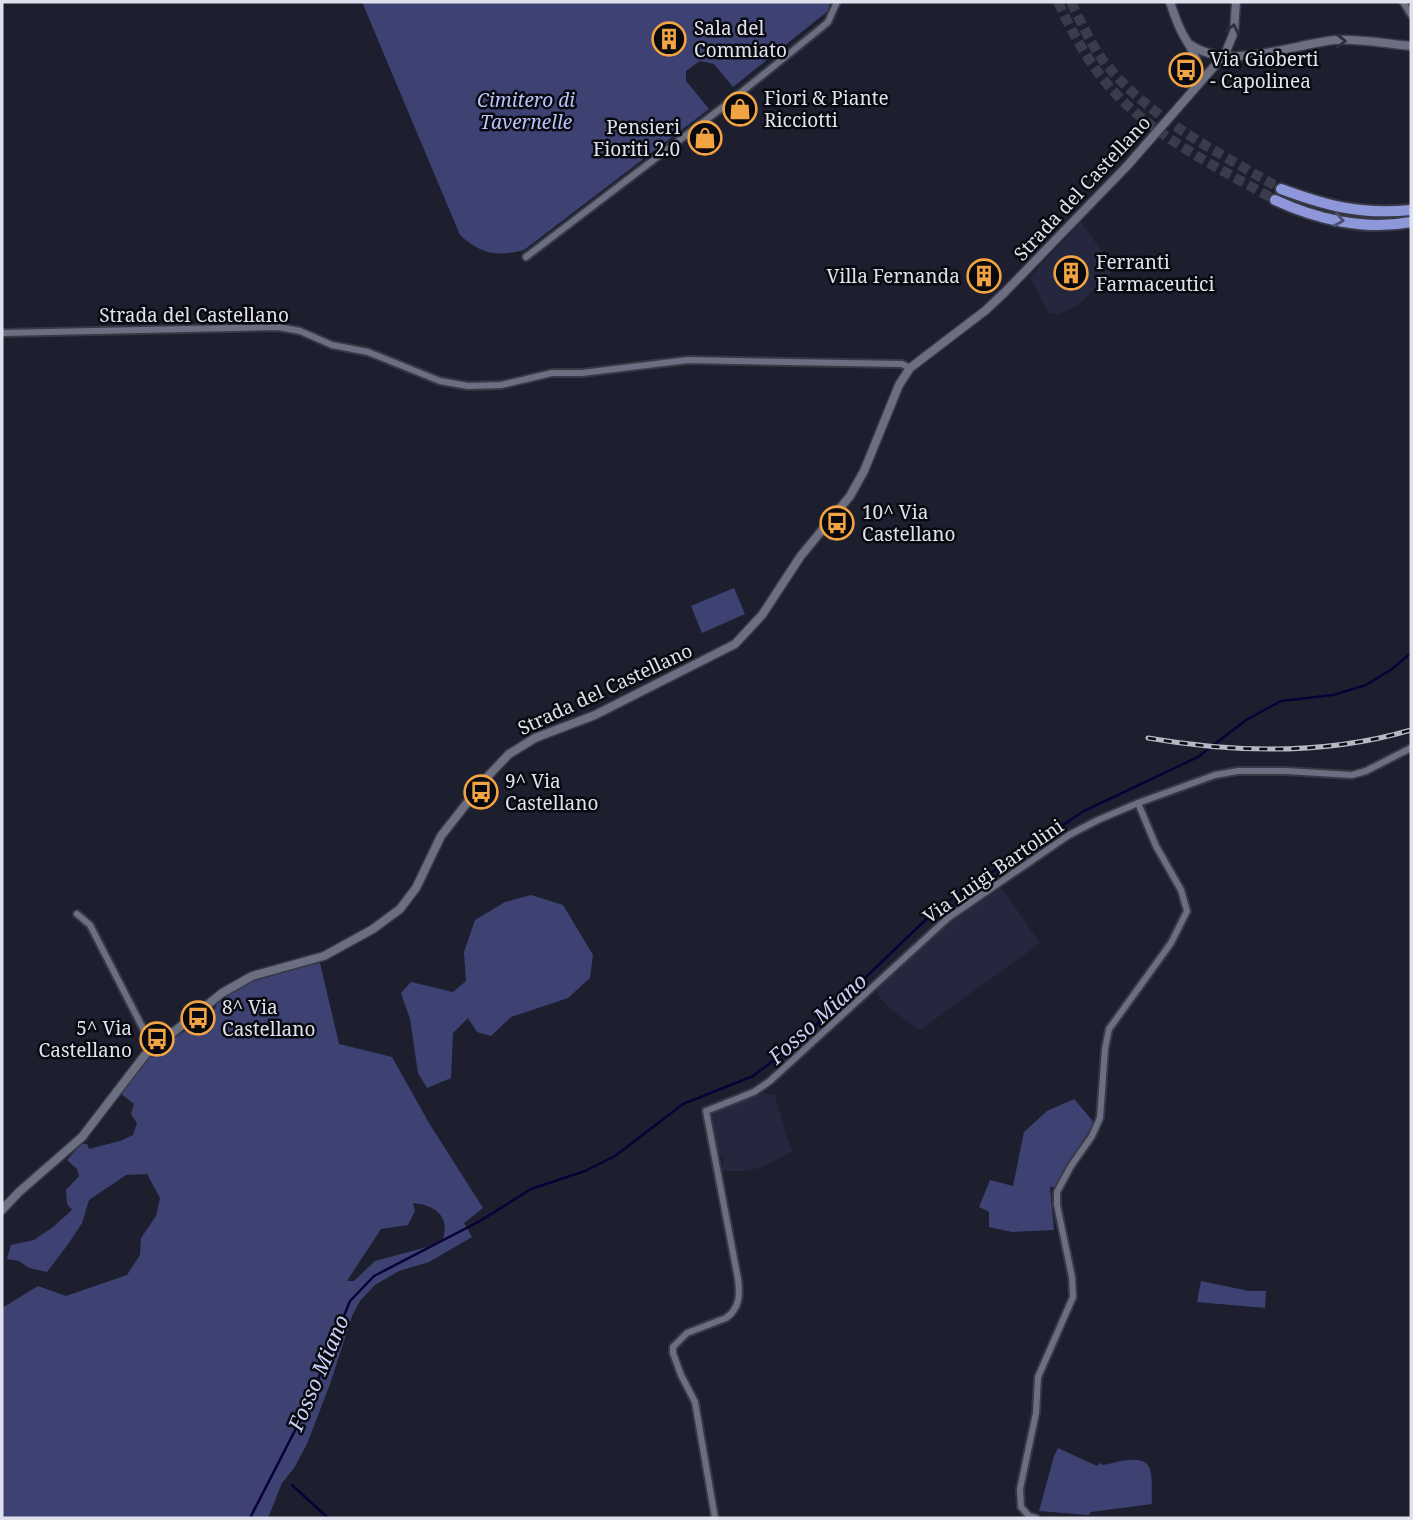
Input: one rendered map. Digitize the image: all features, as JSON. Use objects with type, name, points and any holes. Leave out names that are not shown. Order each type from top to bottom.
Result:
[{"type":"highway","points":[[1281,189],[1317,203],[1349,210],[1411,210]]},
{"type":"highway","points":[[1275,200],[1314,216],[1379,225],[1411,222]]},
{"type":"street","points":[[526,257],[567,229],[821,28],[828,22],[837,2]]},
{"type":"street","points":[[1170,2],[1198,62],[1199,74],[1193,91]]},
{"type":"street","name":"Strada del Castellano","points":[[2,1210],[82,1137],[138,1062],[237,983],[276,968],[324,956],[387,920],[400,909],[416,888],[441,836],[509,754],[523,744],[612,707],[735,644],[762,615],[800,557],[850,496],[864,471],[899,386],[910,368],[986,310],[1118,176],[1225,54],[1234,32],[1236,2]]},
{"type":"street","points":[[1403,2],[1411,15]]},
{"type":"street","points":[[1191,46],[1210,55],[1253,55],[1336,40],[1411,46]]},
{"type":"street","name":"Strada del Castellano","points":[[2,333],[278,327],[300,331],[332,345],[368,352],[440,382],[468,386],[501,385],[552,373],[582,373],[688,360],[902,365],[910,368]]},
{"type":"street","points":[[1035,1518],[1029,1516],[1021,1507],[1020,1489],[1036,1413],[1038,1377],[1073,1297],[1057,1192],[1100,1118],[1109,1029],[1171,943],[1187,911],[1181,890],[1156,846],[1138,803],[1215,775],[1238,771],[1352,775],[1366,771],[1411,748]]},
{"type":"street","name":"Via Luigi Bartolini","points":[[715,1518],[696,1406],[673,1353],[673,1347],[681,1337],[726,1318],[737,1307],[739,1300],[738,1279],[706,1111],[754,1092],[770,1081],[948,918],[1069,835],[1138,803]]},
{"type":"street","points":[[77,914],[90,925],[153,1048]]},
{"type":"shaded area","points":[[1081,222],[1115,270],[1078,305],[1059,314],[1048,313],[1030,277]]},
{"type":"shaded area","points":[[1002,888],[1040,943],[920,1030],[890,1009],[876,989],[949,922]]},
{"type":"shaded area","points":[[762,1093],[775,1095],[793,1151],[765,1166],[747,1171],[721,1171],[724,1158],[717,1152],[711,1121],[713,1113]]},
{"type":"green space","name":"Cimitero di Tavernelle","points":[[362,2],[830,2],[828,11],[733,87],[714,64],[700,61],[686,71],[686,81],[709,109],[524,250],[497,253],[482,250],[460,235]]},
{"type":"green space","points":[[734,588],[745,614],[702,633],[691,606]]},
{"type":"green space","points":[[531,895],[563,905],[593,955],[590,978],[568,998],[511,1017],[491,1036],[477,1032],[468,1018],[453,1033],[451,1078],[427,1088],[418,1073],[410,1019],[401,993],[411,982],[453,992],[466,981],[464,952],[475,920],[505,902]]},
{"type":"green space","points":[[320,963],[339,1044],[392,1057],[429,1123],[483,1208],[464,1223],[472,1237],[429,1262],[399,1271],[375,1285],[360,1301],[352,1316],[307,1444],[282,1483],[268,1518],[2,1518],[2,1308],[38,1286],[66,1296],[127,1275],[140,1255],[141,1238],[156,1216],[160,1198],[147,1174],[126,1175],[89,1200],[82,1223],[47,1272],[7,1259],[11,1245],[34,1240],[72,1210],[67,1204],[66,1190],[79,1176],[77,1169],[67,1160],[81,1144],[87,1144],[89,1149],[133,1135],[137,1123],[131,1114],[134,1104],[120,1093],[154,1053],[170,1040],[197,1025],[212,1013],[217,1002],[242,987],[278,972]],"holes":[[[413,1203],[428,1206],[439,1213],[444,1224],[443,1239],[431,1246],[375,1261],[354,1281],[347,1281],[381,1229],[408,1225],[415,1211]]]},
{"type":"green space","points":[[1074,1099],[1093,1124],[1055,1187],[1050,1187],[1054,1230],[1012,1232],[989,1227],[989,1212],[979,1207],[990,1180],[1013,1186],[1024,1132],[1047,1111]]},
{"type":"green space","points":[[1201,1281],[1249,1291],[1266,1291],[1265,1308],[1197,1302]]},
{"type":"green space","points":[[1058,1448],[1097,1466],[1100,1463],[1103,1465],[1129,1460],[1142,1461],[1150,1469],[1152,1504],[1091,1512],[1089,1515],[1039,1511]]},
{"type":"waterway","name":"Fosso Miano","points":[[250,1518],[305,1411],[350,1301],[374,1276],[480,1221],[531,1189],[585,1171],[615,1156],[683,1104],[753,1076],[798,1042],[938,908],[1084,811],[1198,757],[1246,720],[1281,701],[1333,695],[1366,685],[1411,653]]},
{"type":"waterway","points":[[292,1485],[328,1518]]},
{"type":"tunnel","points":[[1058,2],[1094,66],[1122,100],[1176,143],[1275,200]]},
{"type":"tunnel","points":[[1071,2],[1102,59],[1140,99],[1185,132],[1281,189]]},
{"type":"railway","points":[[1148,738],[1214,747],[1280,749],[1346,744],[1411,730]]},
{"type":"place","name":"Sala del Commiato","points":[[669,39]]},
{"type":"place","name":"Via Gioberti - Capolinea","points":[[1186,70]]},
{"type":"place","name":"Fiori & Piante Ricciotti","points":[[740,109]]},
{"type":"place","name":"Pensieri Fioriti 2.0","points":[[705,138]]},
{"type":"place","name":"Ferranti Farmaceutici","points":[[1071,273]]},
{"type":"place","name":"Villa Fernanda","points":[[984,276]]},
{"type":"place","name":"10^ Via Castellano","points":[[837,523]]},
{"type":"place","name":"9^ Via Castellano","points":[[481,792]]},
{"type":"place","name":"8^ Via Castellano","points":[[198,1018]]},
{"type":"place","name":"5^ Via Castellano","points":[[157,1039]]}]
